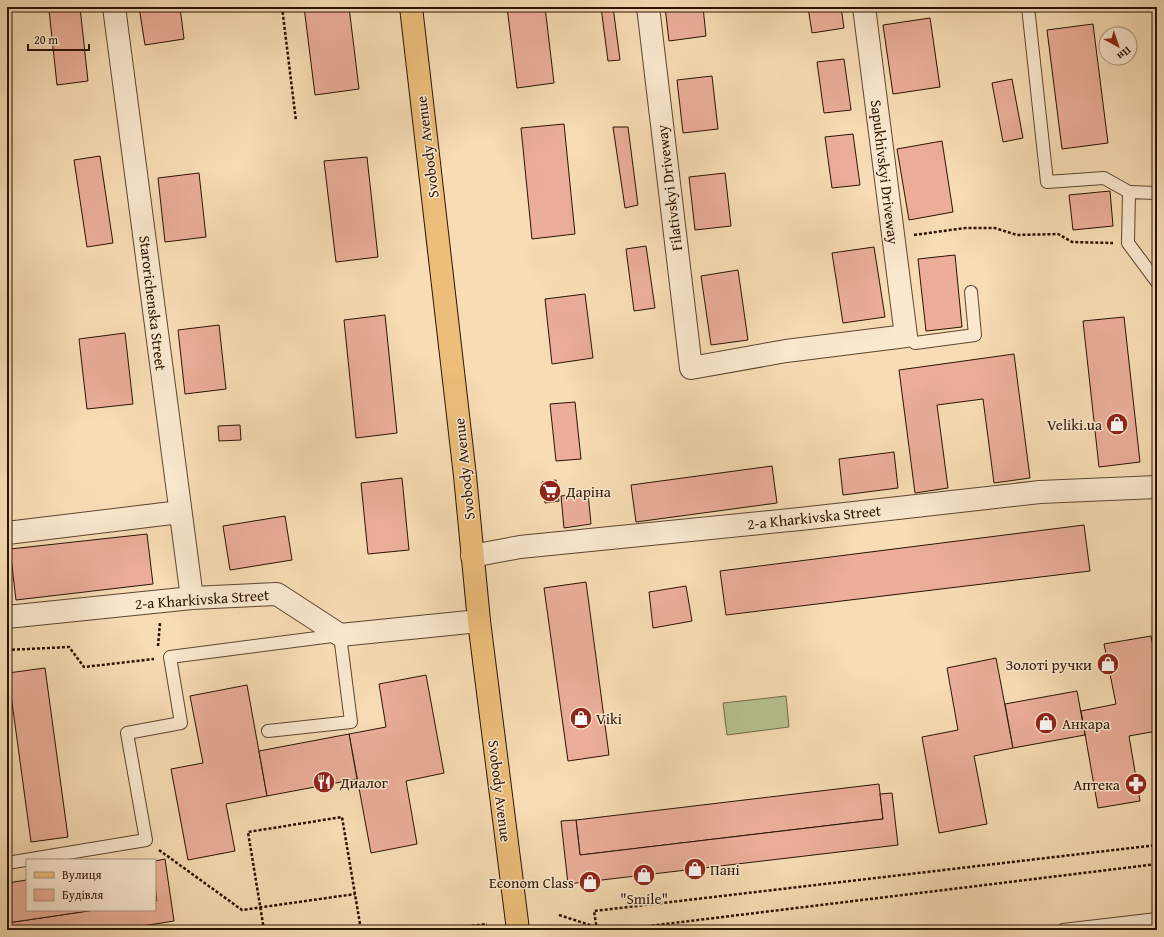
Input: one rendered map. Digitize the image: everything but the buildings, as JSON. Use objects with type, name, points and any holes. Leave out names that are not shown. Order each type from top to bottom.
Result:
[{"type":"main road","name":"Svobody Avenue","points":[[411,7],[465,476],[479,621],[518,930]]},
{"type":"street","name":"Starorichenska Street","points":[[114,7],[180,512],[181,599]]},
{"type":"street","name":"Filativskyi Driveway","points":[[648,7],[691,368],[786,352],[906,336]]},
{"type":"street","name":"Sapukhivskyi Driveway","points":[[864,7],[906,336]]},
{"type":"street","name":"2-a Kharkivska Street","points":[[472,556],[520,547],[800,519],[1040,492],[1157,487]]},
{"type":"street","points":[[7,533],[180,512]]},
{"type":"street","name":"2-a Kharkivska Street","points":[[7,617],[181,599],[277,594],[340,635]]},
{"type":"street","points":[[340,635],[479,621]]},
{"type":"lane","points":[[1028,7],[1047,182],[1104,178],[1129,192],[1157,193]]},
{"type":"lane","points":[[1129,192],[1128,243],[1157,282]]},
{"type":"lane","points":[[906,336],[915,343],[975,335],[971,292]]},
{"type":"lane","points":[[7,861],[146,840],[127,732],[181,723],[170,657],[340,635],[351,722],[268,731]]},
{"type":"lane","points":[[1063,930],[1103,928],[1157,919]]},
{"type":"path","points":[[282,7],[296,121]]},
{"type":"path","points":[[894,238],[965,228],[995,228],[1017,235],[1058,234],[1072,242],[1128,243]]},
{"type":"path","points":[[157,658],[161,619],[181,599]]},
{"type":"path","points":[[7,650],[69,647],[84,667],[170,657]]},
{"type":"path","points":[[264,930],[248,832],[342,817],[362,930]]},
{"type":"path","points":[[146,840],[242,910],[355,894]]},
{"type":"path","points":[[597,928],[594,911],[1157,845]]},
{"type":"path","points":[[559,915],[597,928],[616,930],[1157,864]]},
{"type":"path","points":[[437,930],[487,924]]},
{"type":"path","points":[[453,930],[458,928]]},
{"type":"green space","points":[[786,696],[789,727],[727,735],[723,703]]},
{"type":"place","name":"Veliki.ua","points":[[1117,424]]},
{"type":"place","name":"Даріна","points":[[550,491]]},
{"type":"place","name":"Золоті ручки","points":[[1108,664]]},
{"type":"place","name":"Viki","points":[[581,718]]},
{"type":"place","name":"Анкара","points":[[1046,723]]},
{"type":"place","name":"Диалог","points":[[324,782]]},
{"type":"place","name":"Аптека","points":[[1136,784]]},
{"type":"place","name":"Пані","points":[[695,869]]},
{"type":"place","name":"\"Smile\"","points":[[644,875]]},
{"type":"place","name":"Econom Class","points":[[590,882]]}]
